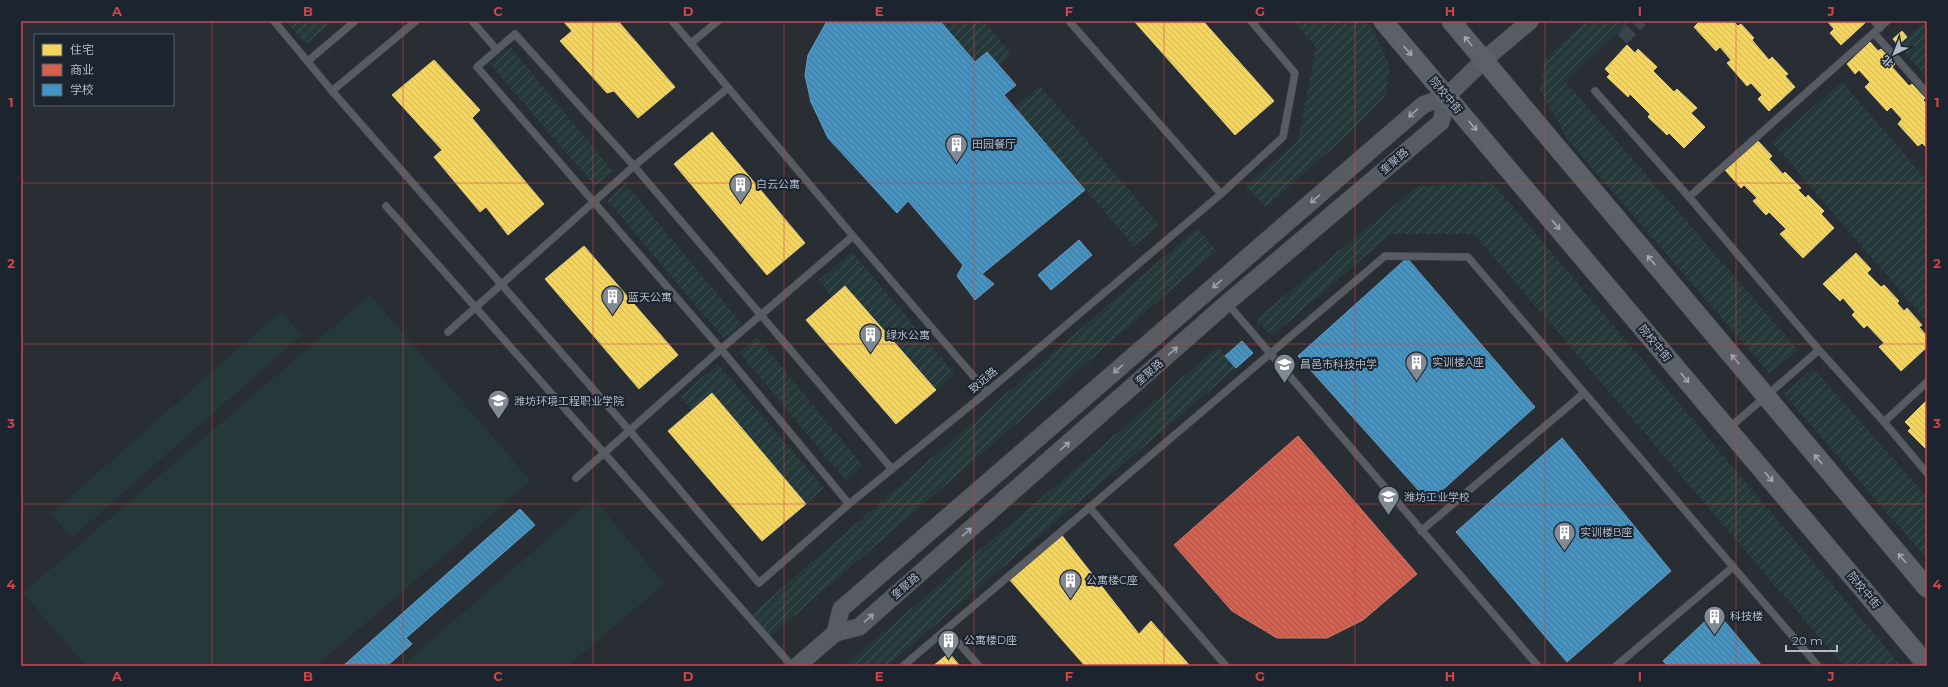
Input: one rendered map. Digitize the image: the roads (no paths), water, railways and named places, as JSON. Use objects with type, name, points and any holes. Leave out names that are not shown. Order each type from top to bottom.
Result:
[{"type":"main road","name":"院校中街","points":[[1383,21],[1927,665]]},
{"type":"main road","points":[[1451,21],[1927,588]]},
{"type":"street","name":"奎聚路","points":[[834,633],[841,609],[1423,105],[1447,96],[1484,60],[1530,21]]},
{"type":"street","name":"奎聚路","points":[[797,666],[834,633],[859,627],[1227,303],[1441,122],[1447,96]]},
{"type":"lane","points":[[274,21],[332,90],[629,430]]},
{"type":"lane","points":[[308,61],[355,21]]},
{"type":"lane","points":[[332,90],[416,21]]},
{"type":"lane","points":[[472,21],[497,50]]},
{"type":"lane","points":[[672,21],[987,392]]},
{"type":"lane","points":[[691,43],[718,21]]},
{"type":"lane","points":[[1069,21],[1221,194]]},
{"type":"lane","name":"致远路","points":[[629,430],[759,583],[849,504],[987,392],[1221,194],[1283,137],[1295,73],[1251,21]]},
{"type":"lane","points":[[1874,21],[1884,23]]},
{"type":"lane","points":[[1689,197],[1884,23]]},
{"type":"lane","points":[[1874,33],[1927,93]]},
{"type":"lane","points":[[849,504],[721,349],[477,67],[515,34],[634,166],[760,316],[892,469]]},
{"type":"lane","points":[[448,332],[634,166],[728,88]]},
{"type":"lane","points":[[1595,91],[1689,197],[1927,473]]},
{"type":"lane","points":[[386,206],[476,306],[792,666]]},
{"type":"lane","points":[[576,478],[721,349],[853,236]]},
{"type":"lane","points":[[903,666],[1385,256],[1468,257],[1818,666]]},
{"type":"lane","points":[[1227,303],[1538,666]]},
{"type":"lane","points":[[1728,429],[1820,350]]},
{"type":"lane","points":[[1884,422],[1927,382]]},
{"type":"lane","points":[[1421,531],[1584,393]]},
{"type":"lane","points":[[1089,507],[1226,666]]},
{"type":"lane","points":[[1616,666],[1733,567]]},
{"type":"lane","points":[[947,630],[979,666]]},
{"type":"tunnel","points":[[1622,39],[1641,21]]},
{"type":"place","name":"田园餐厅","points":[[957,164]]},
{"type":"place","name":"白云公寓","points":[[740,204]]},
{"type":"place","name":"蓝天公寓","points":[[612,316]]},
{"type":"place","name":"绿水公寓","points":[[871,354]]},
{"type":"place","name":"实训楼A座","points":[[1417,382]]},
{"type":"place","name":"昌邑市科技中学","points":[[1285,384]]},
{"type":"place","name":"潍坊环境工程职业学院","points":[[498,420]]},
{"type":"place","name":"潍坊工业学校","points":[[1389,516]]},
{"type":"place","name":"实训楼B座","points":[[1564,552]]},
{"type":"place","name":"公寓楼C座","points":[[1070,600]]},
{"type":"place","name":"科技楼","points":[[1714,636]]},
{"type":"place","name":"公寓楼D座","points":[[948,660]]}]
